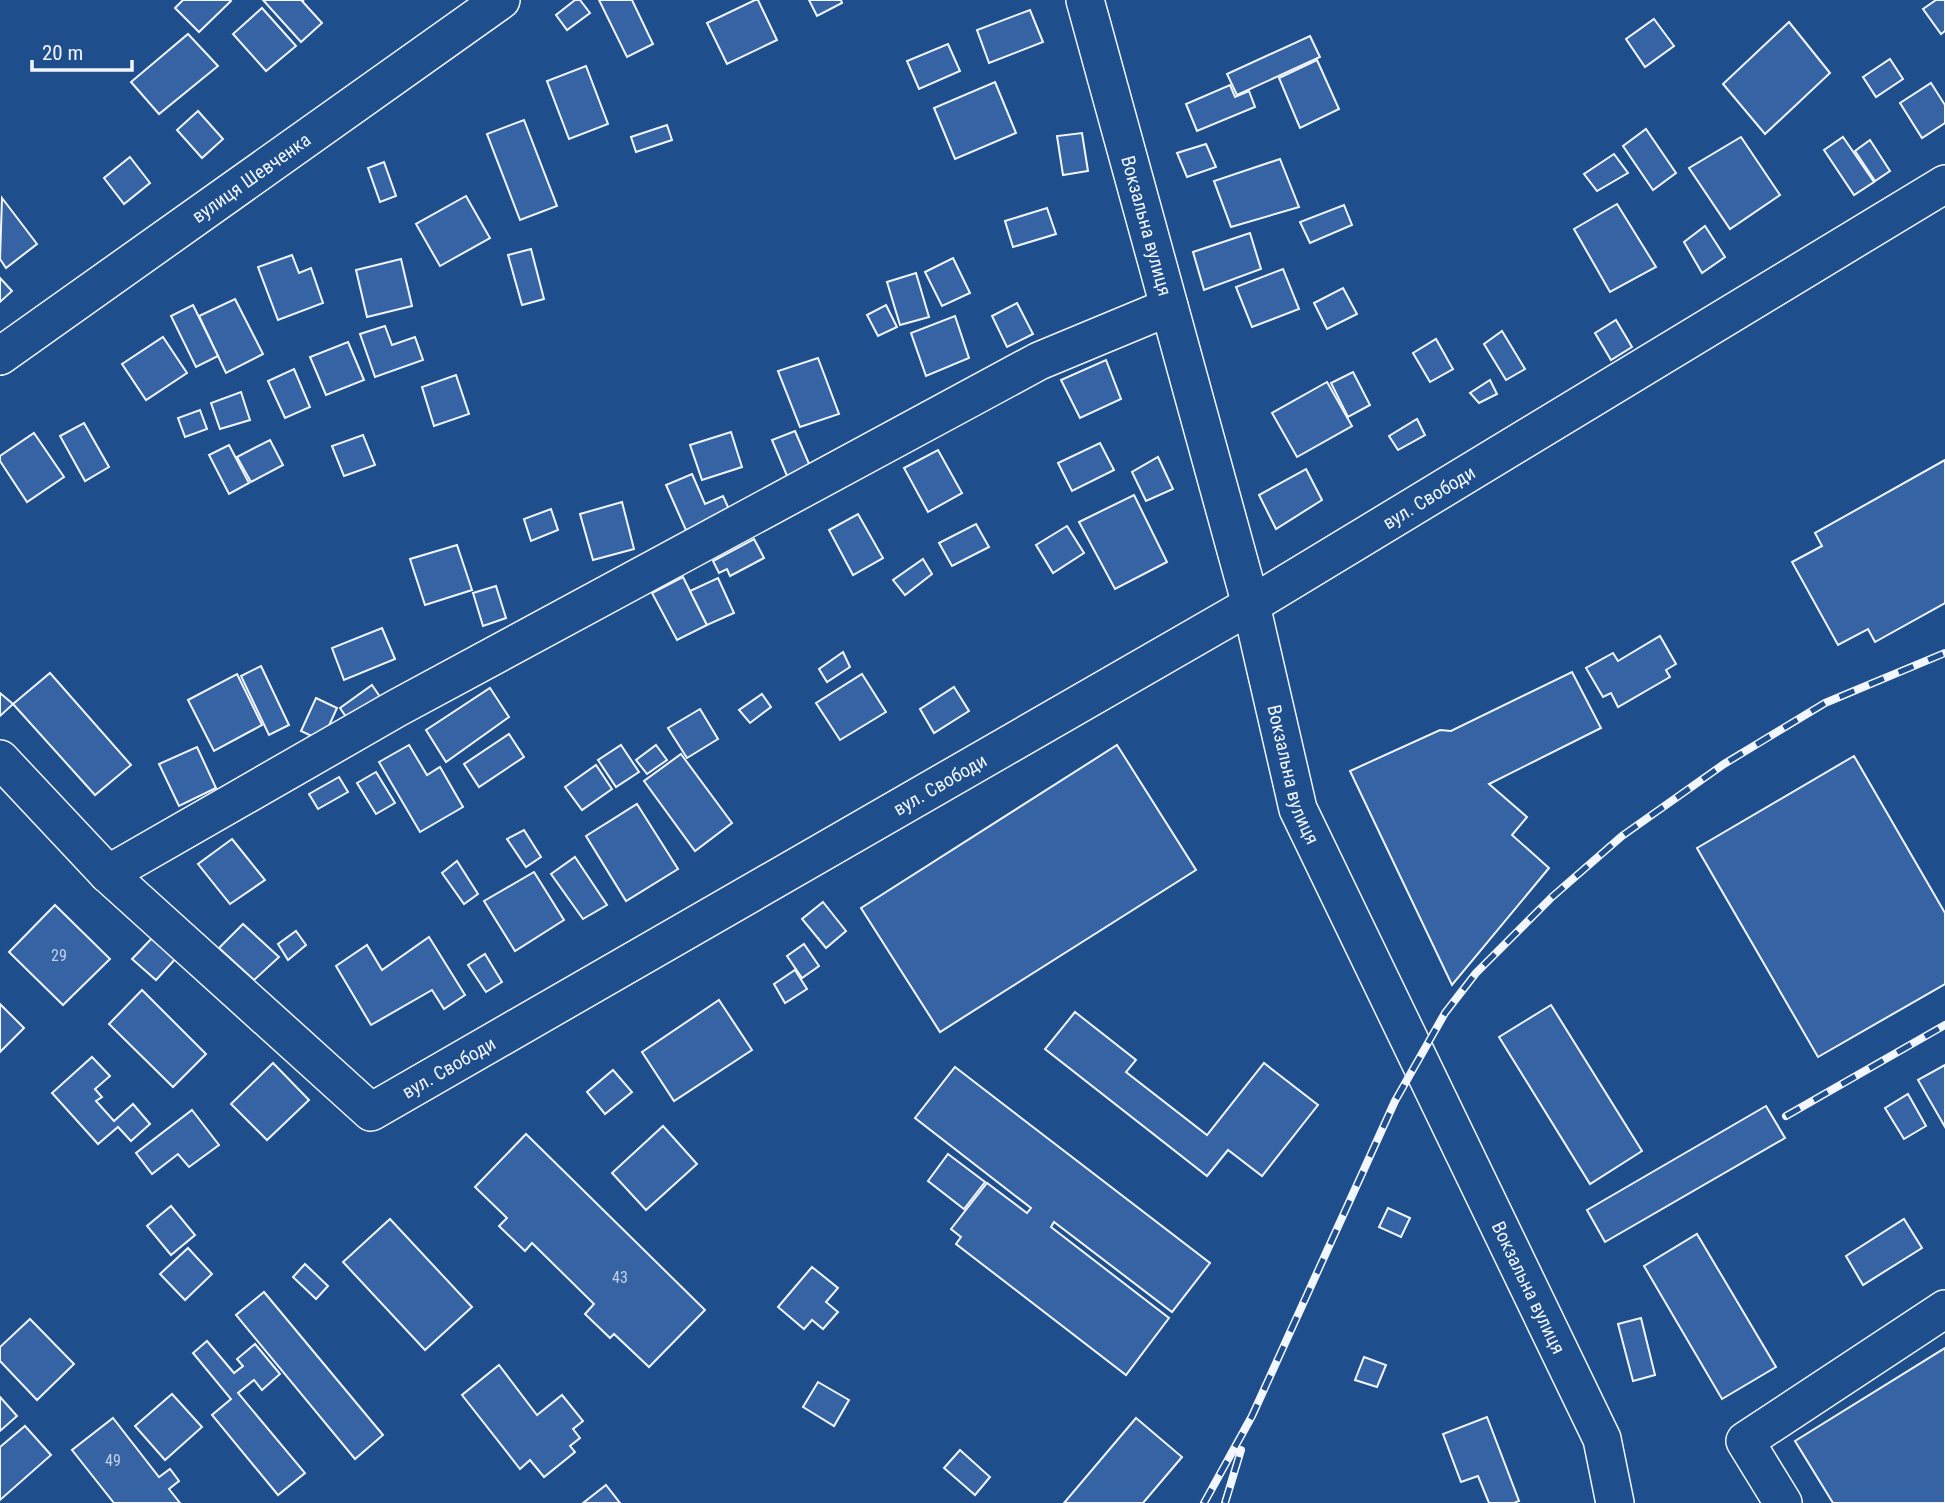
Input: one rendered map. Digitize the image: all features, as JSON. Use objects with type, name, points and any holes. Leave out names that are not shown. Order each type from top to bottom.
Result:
[{"type":"street","name":"вулиця Шевченка","points":[[0,356],[501,0]]},
{"type":"street","name":"Вокзальна вулиця","points":[[1085,0],[1251,605],[1298,809],[1602,1439],[1615,1503]]},
{"type":"street","name":"вул. Свободи","points":[[0,759],[108,874],[371,1112],[1251,605],[1945,184]]},
{"type":"street","points":[[108,874],[397,708],[1039,362],[1169,307]]},
{"type":"street","points":[[1783,1503],[1745,1441],[1945,1309]]},
{"type":"building","points":[[183,0],[231,1],[199,32],[175,8]]},
{"type":"building","points":[[263,0],[304,0],[302,1],[322,23],[301,42]]},
{"type":"building","points":[[575,0],[580,0],[590,13],[567,30],[556,15]]},
{"type":"building","points":[[599,0],[632,0],[653,44],[627,57]]},
{"type":"building","points":[[758,0],[777,40],[727,64],[707,23]]},
{"type":"building","points":[[809,0],[841,0],[842,3],[817,16]]},
{"type":"building","points":[[1936,0],[1945,0],[1945,31],[1941,34],[1923,9]]},
{"type":"building","points":[[262,8],[296,46],[266,71],[233,34]]},
{"type":"building","points":[[1030,10],[1043,42],[989,63],[977,30]]},
{"type":"building","points":[[1654,19],[1674,46],[1645,67],[1626,39]]},
{"type":"building","points":[[1789,22],[1830,73],[1765,134],[1723,84]]},
{"type":"building","points":[[188,34],[218,66],[159,114],[131,82]]},
{"type":"building","points":[[1310,36],[1320,57],[1237,95],[1227,74]]},
{"type":"building","points":[[948,44],[960,71],[919,89],[907,61]]},
{"type":"building","points":[[1890,59],[1903,79],[1876,97],[1863,77]]},
{"type":"building","points":[[1317,60],[1339,109],[1300,128],[1279,78]]},
{"type":"building","points":[[586,66],[608,124],[569,139],[547,81]]},
{"type":"building","points":[[995,82],[1016,133],[955,159],[934,108]]},
{"type":"building","points":[[1931,83],[1945,105],[1945,123],[1922,138],[1900,103]]},
{"type":"building","points":[[1230,85],[1235,97],[1249,91],[1255,107],[1197,131],[1186,104]]},
{"type":"building","points":[[198,111],[223,139],[202,158],[177,130]]},
{"type":"building","points":[[524,120],[557,206],[520,220],[487,134]]},
{"type":"building","points":[[667,125],[672,140],[636,152],[631,137]]},
{"type":"building","points":[[1646,129],[1676,173],[1653,190],[1623,146]]},
{"type":"building","points":[[1082,133],[1088,171],[1063,175],[1057,136]]},
{"type":"building","points":[[1741,137],[1780,195],[1730,229],[1689,168]]},
{"type":"building","points":[[1843,137],[1874,182],[1854,195],[1824,150]]},
{"type":"building","points":[[1870,140],[1890,171],[1875,181],[1855,151]]},
{"type":"building","points":[[1206,144],[1216,167],[1187,177],[1177,153]]},
{"type":"building","points":[[1614,154],[1628,173],[1597,191],[1584,174]]},
{"type":"building","points":[[130,157],[150,183],[124,204],[104,178]]},
{"type":"building","points":[[1280,159],[1299,207],[1231,227],[1214,181]]},
{"type":"building","points":[[384,162],[396,196],[380,202],[368,168]]},
{"type":"building","points":[[466,196],[490,238],[440,266],[416,224]]},
{"type":"building","points":[[2,198],[37,244],[6,268],[0,259]]},
{"type":"building","points":[[1617,204],[1656,267],[1610,292],[1574,229]]},
{"type":"building","points":[[1344,205],[1352,225],[1310,243],[1300,222]]},
{"type":"building","points":[[1047,208],[1056,234],[1013,247],[1005,221]]},
{"type":"building","points":[[1705,226],[1725,257],[1702,273],[1684,242]]},
{"type":"building","points":[[1250,233],[1261,269],[1204,290],[1193,252]]},
{"type":"building","points":[[531,249],[544,299],[522,305],[508,255]]},
{"type":"building","points":[[292,255],[299,273],[311,268],[323,303],[278,320],[258,267]]},
{"type":"building","points":[[953,258],[970,293],[942,306],[925,272]]},
{"type":"building","points":[[401,259],[412,306],[367,317],[356,270]]},
{"type":"building","points":[[1283,269],[1299,309],[1252,327],[1236,287]]},
{"type":"building","points":[[916,273],[929,317],[900,325],[887,282]]},
{"type":"building","points":[[0,278],[12,291],[0,302]]},
{"type":"building","points":[[1343,288],[1357,314],[1327,329],[1314,303]]},
{"type":"building","points":[[235,299],[263,354],[226,373],[199,316]]},
{"type":"building","points":[[1017,303],[1033,334],[1007,347],[992,316]]},
{"type":"building","points":[[193,305],[218,356],[196,367],[171,316]]},
{"type":"building","points":[[886,305],[897,327],[878,336],[867,315]]},
{"type":"building","points":[[955,316],[969,358],[926,376],[911,333]]},
{"type":"building","points":[[1616,320],[1632,347],[1611,360],[1595,333]]},
{"type":"building","points":[[385,326],[392,345],[415,337],[423,360],[375,377],[360,334]]},
{"type":"building","points":[[1502,331],[1525,369],[1506,380],[1484,344]]},
{"type":"building","points":[[163,337],[187,373],[146,400],[122,364]]},
{"type":"building","points":[[1436,339],[1453,369],[1430,382],[1413,353]]},
{"type":"building","points":[[348,342],[364,380],[326,395],[310,357]]},
{"type":"building","points":[[818,358],[839,414],[800,427],[778,371]]},
{"type":"building","points":[[1106,360],[1121,399],[1080,418],[1061,380]]},
{"type":"building","points":[[294,369],[310,407],[285,418],[268,381]]},
{"type":"building","points":[[1353,372],[1370,405],[1348,417],[1331,383]]},
{"type":"building","points":[[456,375],[469,414],[434,426],[422,387]]},
{"type":"building","points":[[1490,380],[1497,394],[1479,403],[1470,393]]},
{"type":"building","points":[[1327,382],[1352,426],[1297,457],[1272,413]]},
{"type":"building","points":[[241,392],[250,420],[220,429],[211,403]]},
{"type":"building","points":[[200,410],[207,429],[185,437],[178,418]]},
{"type":"building","points":[[1417,419],[1425,435],[1398,450],[1389,436]]},
{"type":"building","points":[[84,423],[109,467],[85,481],[60,436]]},
{"type":"building","points":[[795,431],[813,473],[790,483],[772,440]]},
{"type":"building","points":[[731,432],[742,467],[702,480],[690,445]]},
{"type":"building","points":[[34,433],[64,477],[27,502],[0,461],[0,456]]},
{"type":"building","points":[[363,435],[375,465],[344,476],[332,446]]},
{"type":"building","points":[[270,440],[283,465],[251,482],[237,457]]},
{"type":"building","points":[[1100,443],[1114,470],[1072,491],[1058,463]]},
{"type":"building","points":[[229,445],[249,483],[229,494],[209,455]]},
{"type":"building","points":[[938,450],[962,493],[928,512],[904,468]]},
{"type":"building","points":[[1158,457],[1173,489],[1146,501],[1132,472]]},
{"type":"building","points":[[1945,460],[1945,603],[1875,642],[1868,629],[1838,645],[1792,562],[1822,546],[1815,533]]},
{"type":"building","points":[[1306,469],[1322,500],[1276,529],[1259,495]]},
{"type":"building","points":[[692,474],[705,504],[723,496],[733,518],[689,537],[666,485]]},
{"type":"building","points":[[1134,495],[1167,562],[1115,589],[1079,522]]},
{"type":"building","points":[[622,502],[634,549],[593,560],[580,514]]},
{"type":"building","points":[[551,509],[558,530],[531,541],[524,519]]},
{"type":"building","points":[[858,514],[883,558],[853,575],[829,530]]},
{"type":"building","points":[[976,524],[989,547],[952,566],[939,543]]},
{"type":"building","points":[[1067,526],[1084,553],[1053,573],[1036,545]]},
{"type":"building","points":[[754,539],[764,558],[730,576],[727,569],[719,573],[713,561]]},
{"type":"building","points":[[457,545],[472,590],[425,605],[410,559]]},
{"type":"building","points":[[923,559],[932,574],[905,595],[893,580]]},
{"type":"building","points":[[683,577],[707,625],[677,640],[652,593]]},
{"type":"building","points":[[718,578],[734,613],[707,625],[690,591]]},
{"type":"building","points":[[496,586],[506,618],[483,626],[473,593]]},
{"type":"building","points":[[382,628],[395,659],[344,680],[332,648]]},
{"type":"building","points":[[1660,636],[1676,664],[1666,670],[1670,677],[1618,707],[1611,693],[1603,697],[1586,668],[1613,653],[1618,661]]},
{"type":"building","points":[[843,652],[850,667],[827,682],[819,669]]},
{"type":"building","points":[[261,666],[289,725],[269,735],[241,676]]},
{"type":"building","points":[[1572,672],[1601,728],[1489,784],[1527,817],[1512,835],[1549,868],[1452,985],[1350,771],[1440,730],[1451,731]]},
{"type":"building","points":[[50,673],[131,765],[95,795],[13,704]]},
{"type":"building","points":[[237,674],[262,725],[214,751],[188,700]]},
{"type":"building","points":[[862,674],[886,712],[840,740],[816,703]]},
{"type":"building","points":[[372,685],[387,707],[355,730],[340,708]]},
{"type":"building","points":[[954,687],[969,711],[934,733],[920,709]]},
{"type":"building","points":[[490,688],[509,717],[446,762],[426,730]]},
{"type":"building","points":[[0,693],[13,704],[0,716]]},
{"type":"building","points":[[762,694],[771,707],[750,723],[739,710]]},
{"type":"building","points":[[316,698],[337,708],[322,741],[301,731]]},
{"type":"building","points":[[700,709],[718,739],[687,758],[668,728]]},
{"type":"building","points":[[509,734],[524,757],[479,787],[464,764]]},
{"type":"building","points":[[409,745],[427,775],[440,767],[463,807],[420,832],[379,762]]},
{"type":"building","points":[[621,745],[639,772],[616,787],[598,760]]},
{"type":"building","points":[[656,745],[667,760],[647,774],[636,760]]},
{"type":"building","points":[[1117,745],[1196,870],[940,1032],[861,908]]},
{"type":"building","points":[[197,747],[216,788],[179,806],[159,764]]},
{"type":"building","points":[[681,754],[732,823],[695,851],[644,781]]},
{"type":"building","points":[[1854,756],[1945,913],[1945,984],[1818,1057],[1697,848]]},
{"type":"building","points":[[596,765],[612,789],[582,810],[565,787]]},
{"type":"building","points":[[376,772],[395,803],[376,814],[357,783]]},
{"type":"building","points":[[339,777],[348,792],[318,809],[309,794]]},
{"type":"building","points":[[637,804],[678,869],[626,901],[586,836]]},
{"type":"building","points":[[524,830],[541,857],[526,867],[507,839]]},
{"type":"building","points":[[232,839],[265,880],[230,904],[198,864]]},
{"type":"building","points":[[575,857],[607,905],[583,919],[551,874]]},
{"type":"building","points":[[457,861],[478,894],[464,904],[442,873]]},
{"type":"building","points":[[534,872],[564,920],[515,951],[484,901]]},
{"type":"building","points":[[823,902],[846,931],[826,948],[802,919]]},
{"type":"building","points":[[55,905],[110,959],[63,1005],[9,952]]},
{"type":"building","points":[[243,924],[279,957],[254,980],[219,948]]},
{"type":"building","points":[[296,931],[306,945],[288,960],[278,944]]},
{"type":"building","points":[[155,935],[178,956],[156,980],[132,959]]},
{"type":"building","points":[[429,937],[465,995],[444,1009],[432,990],[371,1025],[336,966],[367,945],[382,970]]},
{"type":"building","points":[[804,944],[819,966],[802,978],[787,956]]},
{"type":"building","points":[[485,954],[502,982],[486,992],[468,965]]},
{"type":"building","points":[[795,970],[807,989],[785,1003],[774,984]]},
{"type":"building","points":[[142,990],[206,1054],[173,1087],[109,1024]]},
{"type":"building","points":[[719,1000],[752,1050],[674,1101],[642,1052]]},
{"type":"building","points":[[0,1004],[24,1028],[0,1052]]},
{"type":"building","points":[[1551,1005],[1642,1151],[1590,1184],[1499,1037]]},
{"type":"building","points":[[1075,1012],[1136,1060],[1126,1072],[1207,1135],[1264,1063],[1318,1105],[1262,1176],[1228,1150],[1207,1176],[1045,1049]]},
{"type":"building","points":[[92,1057],[110,1076],[95,1089],[102,1097],[96,1101],[114,1121],[133,1104],[150,1124],[131,1141],[118,1127],[98,1144],[52,1093]]},
{"type":"building","points":[[273,1063],[309,1100],[267,1140],[231,1104]]},
{"type":"building","points":[[1945,1065],[1945,1127],[1918,1080]]},
{"type":"building","points":[[955,1067],[1210,1263],[1172,1312],[1054,1222],[1051,1227],[1169,1318],[1126,1375],[956,1244],[961,1237],[951,1229],[987,1183],[1027,1213],[1031,1208],[915,1118]]},
{"type":"building","points":[[613,1070],[632,1092],[605,1114],[587,1092]]},
{"type":"building","points":[[1908,1094],[1926,1126],[1904,1139],[1885,1108]]},
{"type":"building","points":[[1766,1106],[1785,1138],[1605,1242],[1587,1210]]},
{"type":"building","points":[[192,1110],[219,1145],[189,1167],[178,1154],[152,1174],[136,1153]]},
{"type":"building","points":[[663,1126],[697,1164],[646,1210],[612,1173]]},
{"type":"building","points":[[526,1134],[705,1310],[649,1367],[614,1334],[610,1338],[585,1314],[594,1304],[532,1243],[525,1251],[499,1226],[507,1218],[475,1187]]},
{"type":"building","points":[[948,1154],[985,1182],[964,1209],[928,1181]]},
{"type":"building","points":[[171,1206],[195,1235],[171,1255],[147,1226]]},
{"type":"building","points":[[1388,1208],[1410,1218],[1401,1237],[1379,1227]]},
{"type":"building","points":[[390,1219],[472,1307],[425,1350],[343,1262]]},
{"type":"building","points":[[1904,1219],[1922,1248],[1863,1285],[1846,1256]]},
{"type":"building","points":[[1697,1234],[1776,1367],[1722,1399],[1644,1266]]},
{"type":"building","points":[[188,1248],[212,1274],[185,1300],[160,1274]]},
{"type":"building","points":[[305,1264],[328,1286],[316,1299],[293,1277]]},
{"type":"building","points":[[812,1267],[838,1288],[826,1302],[838,1312],[823,1329],[812,1320],[804,1329],[778,1307]]},
{"type":"building","points":[[264,1292],[383,1435],[355,1459],[236,1315]]},
{"type":"building","points":[[1641,1318],[1655,1375],[1633,1381],[1618,1324]]},
{"type":"building","points":[[30,1319],[74,1364],[37,1400],[0,1361],[0,1347]]},
{"type":"building","points":[[207,1341],[234,1373],[243,1366],[237,1359],[255,1344],[280,1374],[262,1390],[254,1380],[238,1393],[305,1473],[278,1495],[212,1415],[231,1399],[193,1353]]},
{"type":"building","points":[[1945,1348],[1945,1503],[1833,1503],[1795,1441]]},
{"type":"building","points":[[1364,1357],[1386,1365],[1377,1387],[1355,1380]]},
{"type":"building","points":[[499,1365],[537,1415],[562,1395],[583,1421],[573,1429],[580,1438],[570,1446],[575,1452],[544,1477],[530,1460],[520,1469],[462,1395]]},
{"type":"building","points":[[818,1382],[849,1400],[834,1426],[803,1407]]},
{"type":"building","points":[[172,1394],[202,1427],[165,1460],[135,1426]]},
{"type":"building","points":[[0,1397],[17,1416],[0,1431]]},
{"type":"building","points":[[1487,1417],[1519,1501],[1514,1503],[1489,1503],[1478,1476],[1461,1482],[1443,1434]]},
{"type":"building","points":[[113,1418],[159,1477],[170,1469],[179,1481],[169,1489],[180,1503],[114,1503],[72,1450]]},
{"type":"building","points":[[1136,1418],[1182,1457],[1143,1503],[1064,1503]]},
{"type":"building","points":[[25,1426],[51,1455],[0,1500],[0,1447]]},
{"type":"building","points":[[960,1450],[990,1477],[975,1495],[944,1468]]},
{"type":"building","points":[[606,1485],[620,1503],[583,1503]]},
{"type":"railway","points":[[1204,1503],[1252,1416],[1395,1101],[1445,1013],[1476,973],[1552,897],[1622,836],[1724,764],[1825,703],[1945,653]]},
{"type":"railway","points":[[1786,1116],[1945,1025]]},
{"type":"railway","points":[[1225,1503],[1241,1450]]}]
